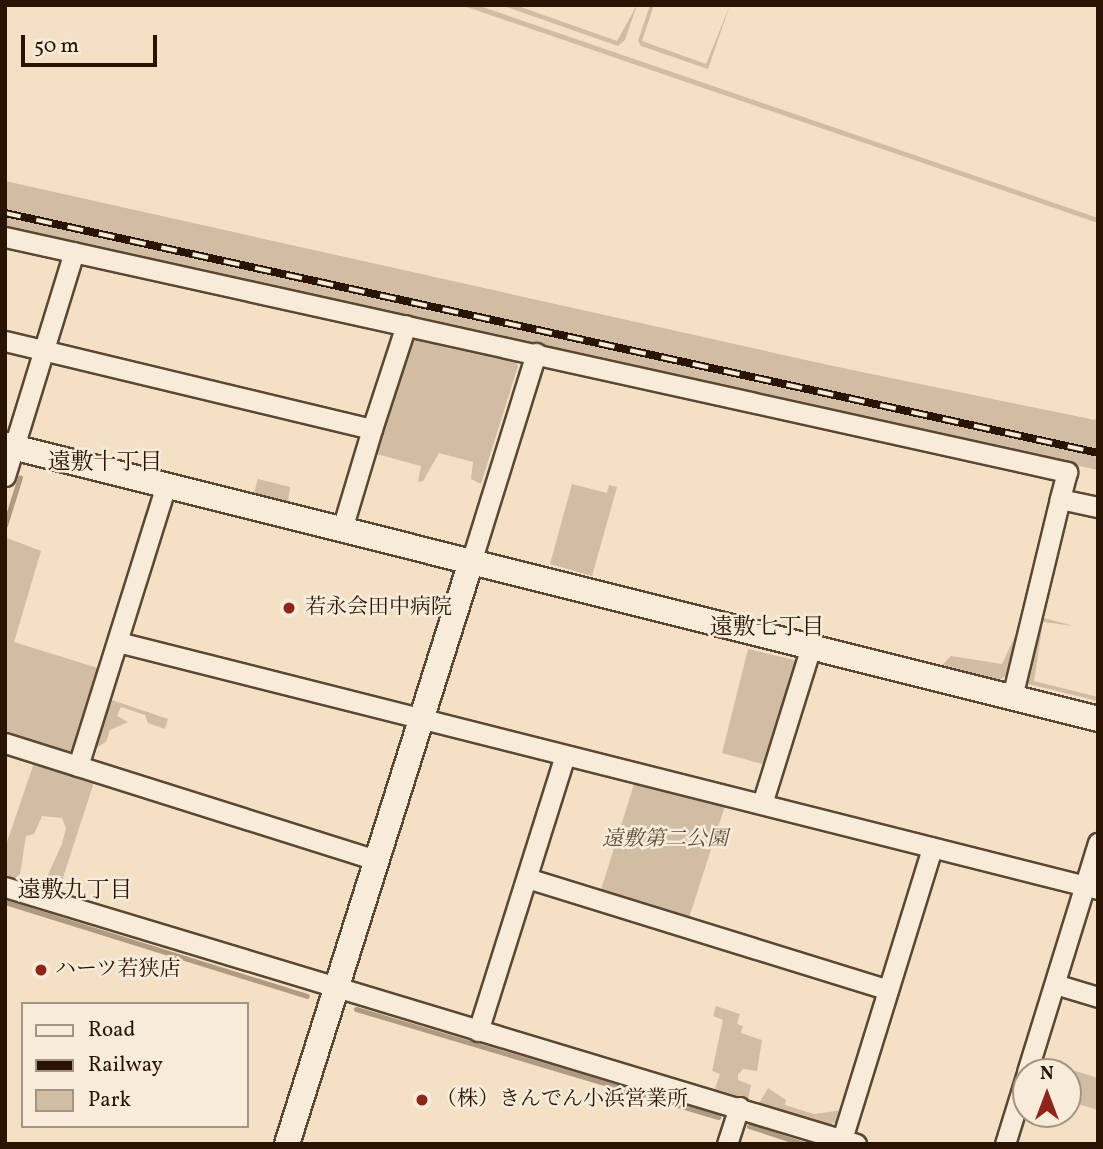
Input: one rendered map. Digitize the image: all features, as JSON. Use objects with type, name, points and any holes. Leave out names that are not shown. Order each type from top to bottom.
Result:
[{"type":"street","points":[[5,237],[1067,472],[1012,697]]},
{"type":"street","points":[[5,476],[10,446],[44,350],[74,252]]},
{"type":"street","points":[[342,529],[406,324]]},
{"type":"street","points":[[5,341],[372,429]]},
{"type":"street","points":[[287,1144],[536,354]]},
{"type":"street","points":[[10,446],[1098,719]]},
{"type":"street","points":[[78,766],[166,485]]},
{"type":"street","points":[[1060,499],[1098,507]]},
{"type":"street","points":[[118,642],[1091,887]]},
{"type":"street","points":[[762,804],[811,647]]},
{"type":"street","points":[[5,743],[377,860]]},
{"type":"street","points":[[478,1031],[565,754]]},
{"type":"street","points":[[1032,1058],[1055,984],[1091,887],[1098,843]]},
{"type":"street","points":[[5,887],[335,990],[739,1107],[849,1142],[888,990],[932,848]]},
{"type":"street","points":[[527,878],[888,990]]},
{"type":"street","points":[[1055,984],[1098,997]]},
{"type":"street","points":[[727,1144],[739,1107]]},
{"type":"street","points":[[1005,1144],[1012,1122]]},
{"type":"green space","points":[[461,5],[477,5],[1098,218],[1098,223]]},
{"type":"green space","points":[[501,5],[515,5],[617,41],[637,5],[625,40],[618,46]]},
{"type":"green space","points":[[650,5],[654,5],[642,41],[706,64],[730,5],[708,69],[641,46],[638,41]]},
{"type":"green space","points":[[5,181],[833,366],[1095,420],[1098,413],[1098,449],[5,209]]},
{"type":"green space","points":[[5,217],[1098,457],[1098,470],[5,228]]},
{"type":"green space","points":[[417,336],[513,356],[518,366],[481,484],[471,479],[473,462],[439,453],[423,481],[418,482],[421,466],[373,453],[409,342]]},
{"type":"green space","points":[[258,479],[290,487],[288,502],[254,493]]},
{"type":"green space","points":[[572,484],[607,493],[609,485],[617,487],[592,576],[550,564]]},
{"type":"green space","points":[[7,538],[41,551],[14,642],[101,669],[76,748],[66,754],[5,734]]},
{"type":"green space","points":[[1040,617],[1074,626],[1043,622],[1034,681],[1098,697],[1098,701],[1028,684],[1025,678]]},
{"type":"green space","points":[[1015,636],[1018,638],[1010,672],[1000,680],[942,665],[951,656],[1002,664]]},
{"type":"green space","points":[[748,649],[798,661],[766,765],[722,753]]},
{"type":"green space","points":[[109,699],[168,719],[165,729],[148,723],[145,715],[121,707],[117,716],[128,722],[110,730],[106,742],[92,750]]},
{"type":"green space","points":[[35,760],[95,779],[58,893],[42,888],[62,844],[66,828],[62,818],[42,816],[34,834],[26,836],[20,874],[15,879],[5,876],[5,848]]},
{"type":"green space","name":"遠敷第二公園","points":[[635,781],[726,803],[688,921],[600,893]]},
{"type":"green space","points":[[716,1006],[740,1014],[737,1024],[743,1026],[741,1033],[762,1040],[757,1071],[743,1069],[738,1075],[738,1080],[751,1085],[748,1099],[715,1089],[720,1074],[712,1071],[723,1020],[713,1016]]},
{"type":"green space","points":[[1082,1073],[1098,1078],[1098,1110],[1082,1105]]},
{"type":"green space","points":[[768,1088],[786,1100],[785,1105],[814,1114],[843,1110],[840,1120],[829,1125],[759,1103]]},
{"type":"waterway","points":[[5,525],[20,477]]},
{"type":"waterway","points":[[5,902],[307,996]]},
{"type":"waterway","points":[[356,1009],[718,1117]]},
{"type":"waterway","points":[[749,1126],[804,1144]]},
{"type":"railway","points":[[5,213],[1098,453]]},
{"type":"place","name":"若永会田中病院","points":[[289,608]]},
{"type":"place","name":"ハーツ若狭店","points":[[41,970]]},
{"type":"place","name":"（株）きんでん小浜営業所","points":[[422,1100]]},
{"type":"district","name":"遠敷十丁目","points":[[105,463]]},
{"type":"district","name":"遠敷七丁目","points":[[767,628]]},
{"type":"district","name":"遠敷九丁目","points":[[75,891]]}]
